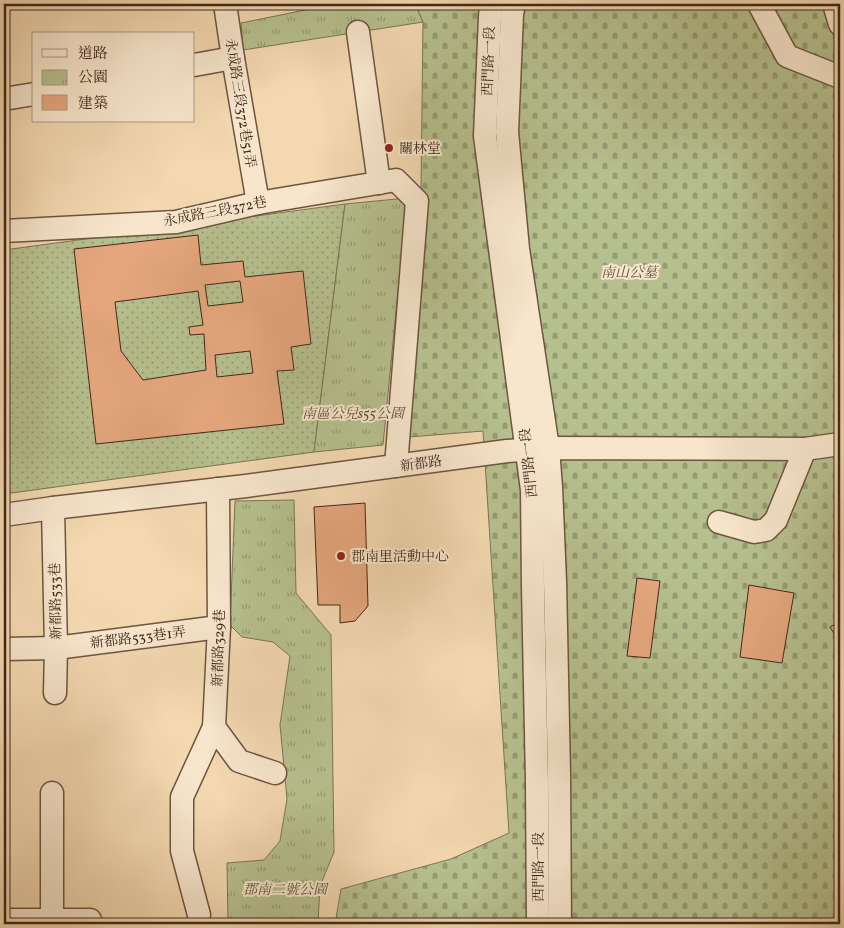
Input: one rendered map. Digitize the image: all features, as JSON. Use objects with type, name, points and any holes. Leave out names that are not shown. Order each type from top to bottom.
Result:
[{"type":"street","name":"永成路三段372巷51弄","points":[[225,4],[258,203]]},
{"type":"street","name":"西門路一段","points":[[491,4],[485,136],[537,449],[555,580],[560,924]]},
{"type":"street","name":"西門路一段","points":[[514,4],[507,132],[537,449],[532,490],[538,924]]},
{"type":"street","points":[[759,4],[787,56],[840,77]]},
{"type":"street","points":[[834,4],[840,24]]},
{"type":"street","points":[[358,32],[387,182],[417,201],[396,466]]},
{"type":"street","points":[[195,65],[233,58]]},
{"type":"street","points":[[4,99],[32,94]]},
{"type":"street","name":"永成路三段372巷","points":[[4,231],[176,222],[258,203],[387,182]]},
{"type":"street","name":"新都路","points":[[4,515],[507,451],[537,449],[805,449],[840,444]]},
{"type":"street","points":[[719,522],[754,532],[766,530],[776,520],[805,449]]},
{"type":"street","name":"新都路329巷","points":[[214,727],[219,627],[218,489]]},
{"type":"street","name":"新都路533巷","points":[[53,508],[55,693]]},
{"type":"street","name":"新都路533巷1弄","points":[[4,649],[56,648],[219,627]]},
{"type":"street","points":[[199,915],[182,851],[182,797],[214,727],[239,761],[275,773]]},
{"type":"street","points":[[52,793],[53,922]]},
{"type":"street","points":[[4,920],[53,922],[90,920]]},
{"type":"green space","points":[[330,4],[415,4],[423,22],[243,50],[241,23]]},
{"type":"green space","name":"南山公墓","points":[[415,4],[840,4],[840,924],[335,924],[341,889],[451,859],[509,833],[483,431],[409,437],[421,190],[423,22]]},
{"type":"green space","name":"南區公兒s55公園","points":[[407,198],[383,445],[314,452],[345,204]]},
{"type":"green space","points":[[345,204],[314,452],[4,494],[4,250]]},
{"type":"green space","name":"郡南二號公園","points":[[294,500],[296,593],[331,635],[334,852],[320,886],[318,924],[228,924],[227,863],[264,860],[280,841],[287,799],[280,725],[290,656],[273,642],[242,637],[230,625],[235,501]]},
{"type":"building","points":[[198,235],[201,265],[243,261],[245,277],[303,271],[311,344],[291,347],[294,370],[277,371],[284,424],[96,444],[74,249]],"holes":[[[240,281],[243,302],[208,306],[205,285]],[[198,291],[203,325],[189,327],[190,335],[204,334],[206,370],[143,380],[121,351],[115,302]],[[250,351],[253,373],[217,377],[215,355]]]},
{"type":"building","name":"郡南里活動中心","points":[[365,503],[368,606],[355,621],[340,623],[340,605],[318,605],[314,507]]},
{"type":"building","points":[[637,578],[660,581],[650,658],[627,656]]},
{"type":"building","points":[[749,585],[794,593],[782,663],[740,657]]},
{"type":"building","points":[[840,621],[840,643],[830,627]]},
{"type":"place","name":"關林堂","points":[[389,148]]},
{"type":"place","name":"郡南里活動中心","points":[[341,556]]}]
